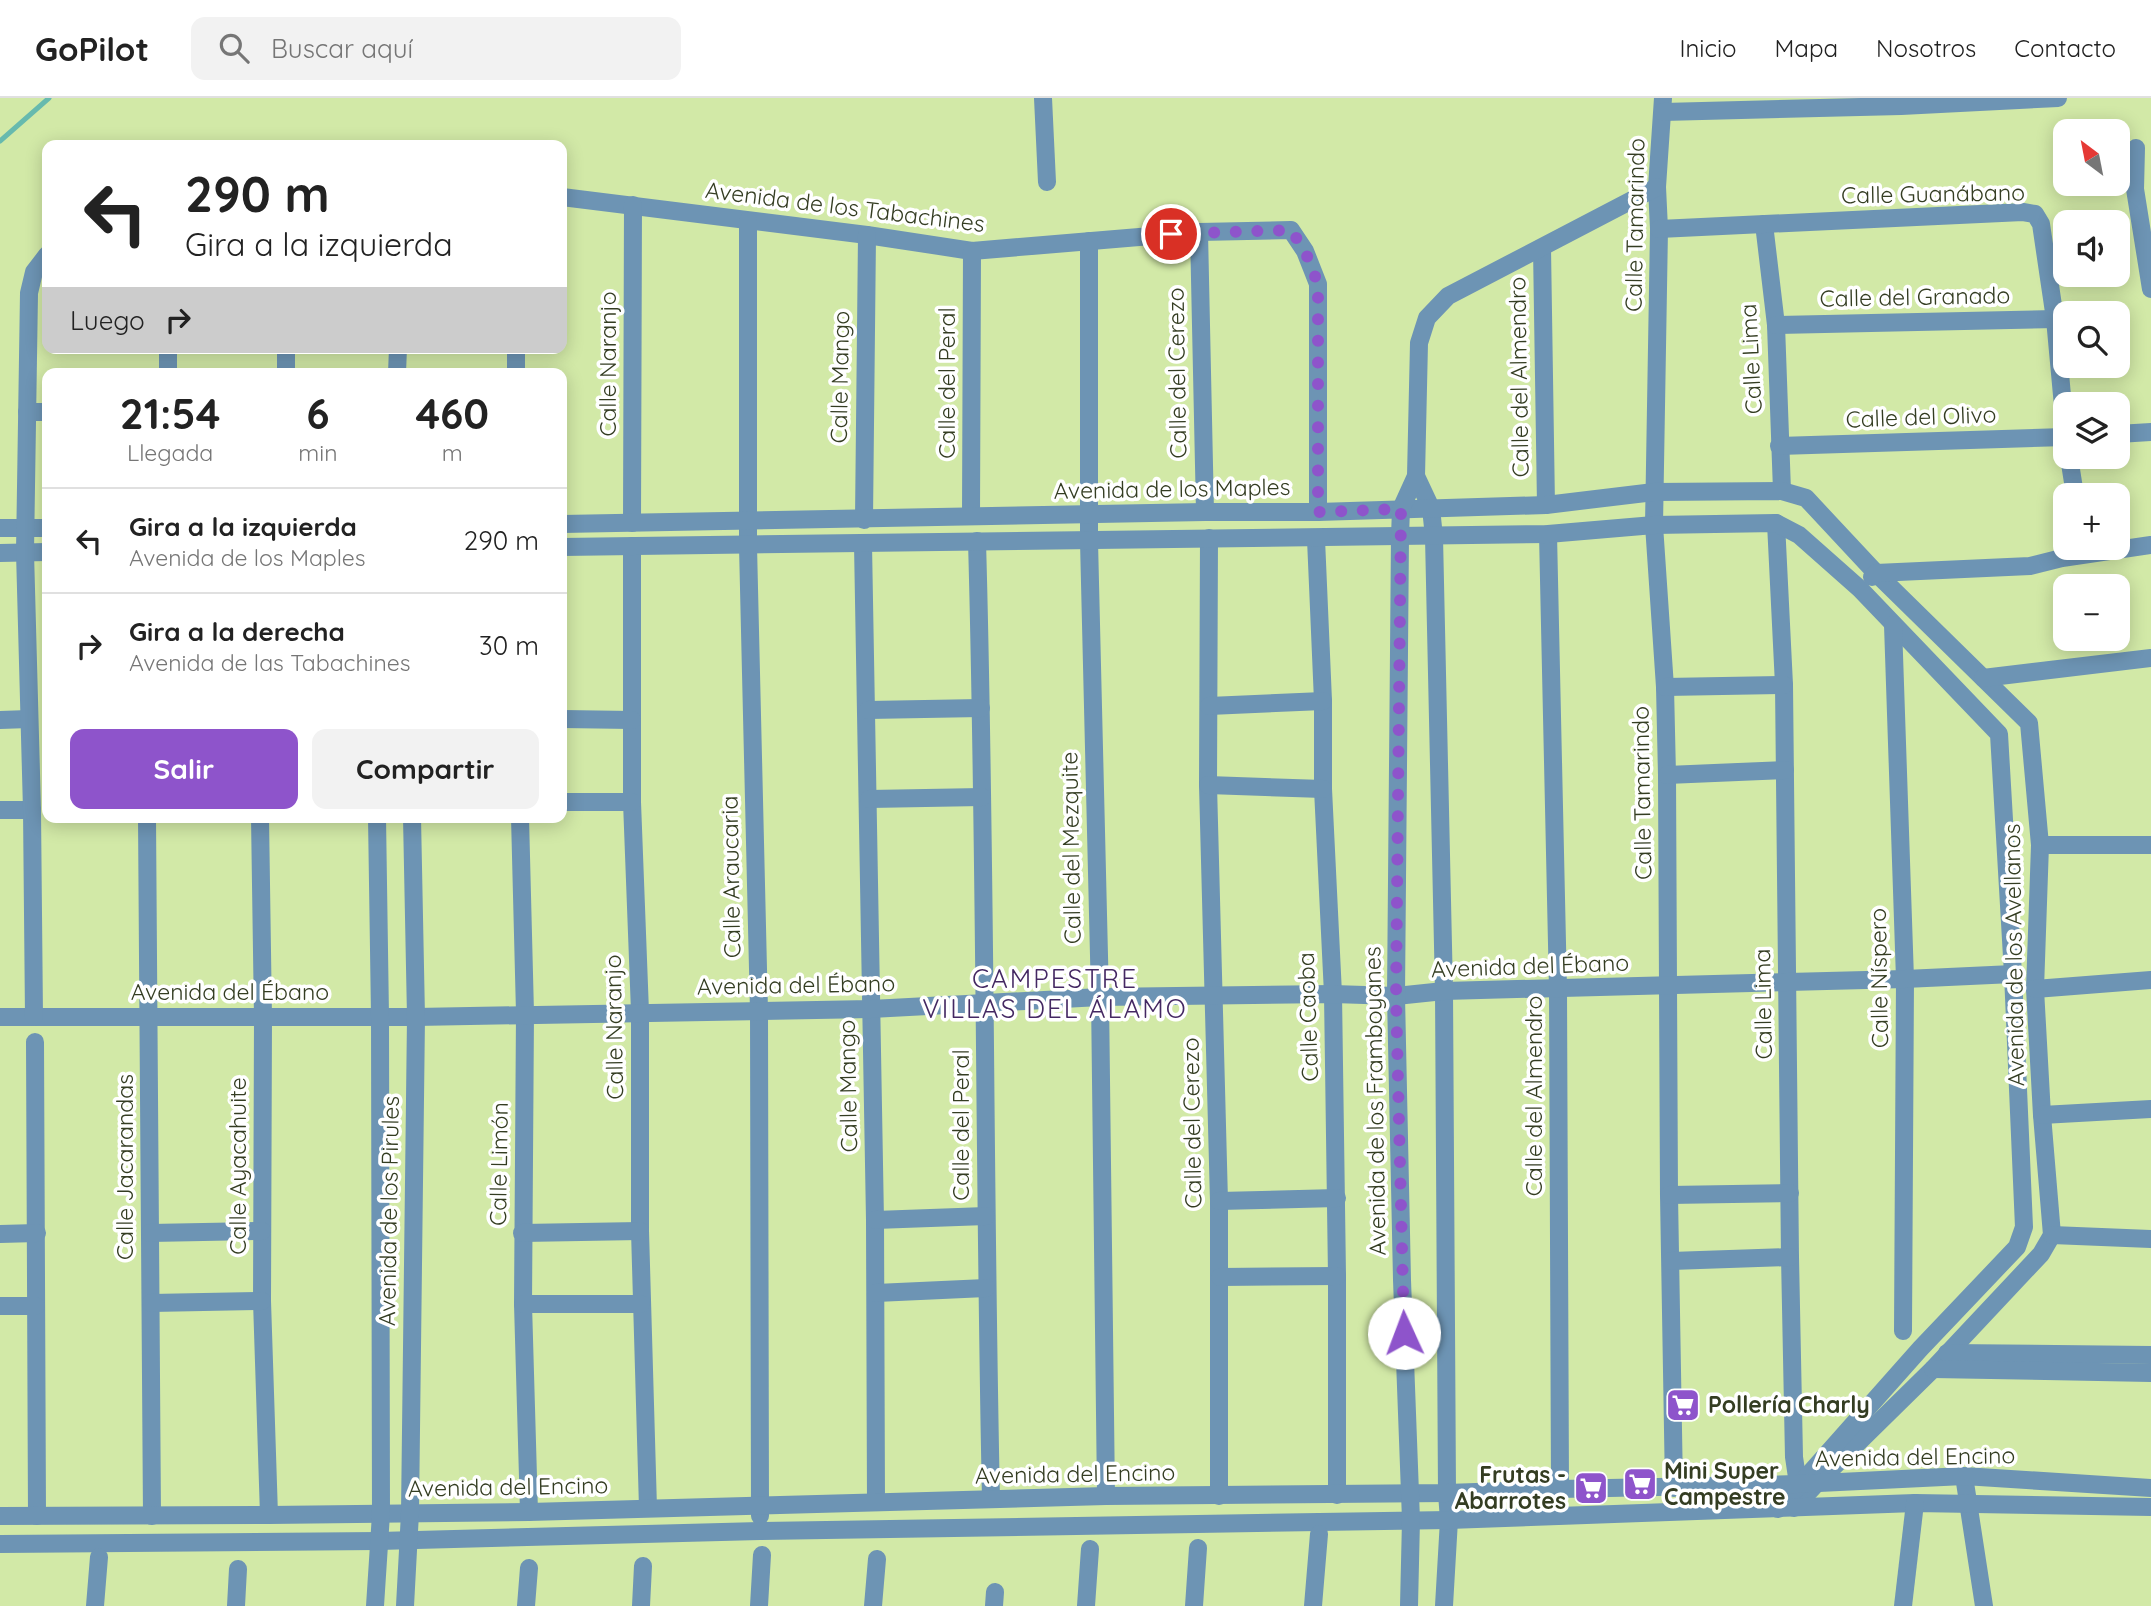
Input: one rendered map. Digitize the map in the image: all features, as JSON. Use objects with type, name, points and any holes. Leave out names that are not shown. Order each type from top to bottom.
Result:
[{"type":"street","points":[[1043,98],[1047,181]]},
{"type":"street","points":[[1663,105],[2058,98]]},
{"type":"street","name":"Calle Tamarindo","points":[[1663,105],[1657,187],[1659,229],[1654,525],[1665,687],[1667,775],[1669,1195],[1674,1488]]},
{"type":"street","points":[[2136,148],[2143,187],[2151,289]]},
{"type":"street","name":"Avenida de los Framboyanes","points":[[1409,1606],[1411,1520],[1396,996],[1400,537],[1401,509],[1416,476],[1419,343],[1427,318],[1448,296],[1657,187]]},
{"type":"street","name":"Avenida de los Tabachines","points":[[567,198],[867,235],[972,251],[1199,232],[1291,230],[1305,251],[1318,284],[1318,512]]},
{"type":"street","name":"Calle Naranjo","points":[[632,523],[634,205]]},
{"type":"street","name":"Calle Guanábano","points":[[1659,229],[2023,212],[2035,214],[2041,224],[2053,305]]},
{"type":"street","name":"Calle Araucaria","points":[[748,221],[748,546],[759,1011],[760,1531]]},
{"type":"street","name":"Calle Lima","points":[[1764,224],[1776,325],[1782,491]]},
{"type":"street","name":"Calle del Cerezo","points":[[1199,232],[1205,512]]},
{"type":"street","name":"Calle Mango","points":[[864,520],[867,235]]},
{"type":"street","name":"Calle del Mezquite","points":[[1089,241],[1088,541],[1100,997],[1106,1496]]},
{"type":"street","name":"Calle del Almendro","points":[[1542,248],[1546,505]]},
{"type":"street","name":"Calle del Peral","points":[[971,516],[972,251]]},
{"type":"street","points":[[34,1017],[25,528],[29,293],[34,272],[42,262]]},
{"type":"street","points":[[29,293],[42,293]]},
{"type":"street","name":"Calle del Granado","points":[[1776,325],[2053,319]]},
{"type":"street","points":[[27,412],[42,412]]},
{"type":"street","points":[[2130,433],[2151,432]]},
{"type":"street","name":"Calle del Olivo","points":[[1779,446],[2053,437]]},
{"type":"street","name":"Avenida de los Framboyanes","points":[[1416,476],[1431,508],[1433,537],[1444,991],[1449,1520],[1444,1606]]},
{"type":"street","name":"Avenida de los Maples","points":[[567,524],[1318,512],[1546,505],[1654,492],[1782,491]]},
{"type":"street","name":"Avenida de los Avellanos","points":[[1782,491],[1805,498],[1876,573],[2029,723],[2040,845],[2035,989],[2052,1235]]},
{"type":"street","points":[[567,547],[1433,537],[1548,534],[1654,525],[1776,523]]},
{"type":"street","name":"Calle Lima","points":[[1776,523],[1784,685],[1790,1258],[1794,1457],[1798,1484]]},
{"type":"street","name":"Avenida de los Avellanos","points":[[1776,523],[1799,535],[1860,589],[1999,734],[2024,1227],[2017,1247],[1798,1484],[1786,1509]]},
{"type":"street","points":[[0,528],[42,528]]},
{"type":"street","name":"Calle del Almendro","points":[[1548,534],[1558,989],[1560,1489]]},
{"type":"street","name":"Calle del Cerezo","points":[[1209,538],[1209,785],[1220,1277],[1219,1496]]},
{"type":"street","name":"Calle Caoba","points":[[1316,538],[1323,701],[1323,789],[1333,994],[1337,1198],[1337,1495]]},
{"type":"street","name":"Calle del Peral","points":[[976,541],[981,708],[990,1499]]},
{"type":"street","name":"Calle Mango","points":[[863,544],[876,1293],[876,1502]]},
{"type":"street","points":[[2130,547],[2151,545]]},
{"type":"street","name":"Calle Naranjo","points":[[632,546],[632,803],[640,1012],[641,1304],[648,1508]]},
{"type":"street","points":[[0,552],[42,552]]},
{"type":"street","points":[[1860,589],[1876,573],[2030,566],[2054,560]]},
{"type":"street","name":"Calle Níspero","points":[[1893,625],[1905,979],[1903,1331]]},
{"type":"street","points":[[1983,678],[2151,658]]},
{"type":"street","points":[[1665,687],[1784,685]]},
{"type":"street","points":[[1209,706],[1323,701]]},
{"type":"street","points":[[867,710],[981,708]]},
{"type":"street","points":[[0,720],[29,719]]},
{"type":"street","points":[[567,719],[632,720]]},
{"type":"street","points":[[1667,775],[1785,770]]},
{"type":"street","points":[[1209,785],[1323,789]]},
{"type":"street","points":[[869,799],[982,797]]},
{"type":"street","points":[[567,802],[632,803]]},
{"type":"street","points":[[0,810],[32,810]]},
{"type":"street","name":"Calle Jacarandas","points":[[147,823],[152,1516]]},
{"type":"street","name":"Calle Ayacahuite","points":[[260,823],[263,1018],[262,1301],[269,1515]]},
{"type":"street","name":"Avenida de los Pirules","points":[[375,1606],[382,1514],[377,823]]},
{"type":"street","name":"Avenida de los Pirules","points":[[405,1606],[410,1513],[416,1017],[412,823]]},
{"type":"street","name":"Calle Limón","points":[[520,823],[525,1013],[522,1233],[529,1512]]},
{"type":"street","points":[[2040,845],[2151,845]]},
{"type":"street","name":"Avenida del Ébano","points":[[0,1017],[416,1017],[871,1009],[1100,997],[1333,994],[1396,996],[1444,991],[2012,974]]},
{"type":"street","points":[[2035,989],[2151,980]]},
{"type":"street","points":[[34,1042],[37,1516]]},
{"type":"street","points":[[2042,1115],[2151,1109]]},
{"type":"street","points":[[1669,1195],[1790,1193]]},
{"type":"street","points":[[1219,1201],[1337,1198]]},
{"type":"street","points":[[875,1220],[986,1216]]},
{"type":"street","points":[[150,1233],[262,1231]]},
{"type":"street","points":[[522,1233],[640,1231]]},
{"type":"street","points":[[0,1234],[37,1233]]},
{"type":"street","points":[[1786,1509],[1817,1483],[1933,1369],[2041,1254],[2052,1235],[2151,1239]]},
{"type":"street","points":[[1671,1261],[1790,1258]]},
{"type":"street","points":[[1220,1277],[1337,1276]]},
{"type":"street","points":[[876,1293],[986,1288]]},
{"type":"street","points":[[151,1303],[262,1301]]},
{"type":"street","points":[[523,1304],[641,1304]]},
{"type":"street","points":[[0,1306],[36,1306]]},
{"type":"street","points":[[1947,1353],[2151,1355]]},
{"type":"street","points":[[1933,1369],[2151,1373]]},
{"type":"street","points":[[1964,1476],[1984,1606]]},
{"type":"street","name":"Avenida del Encino","points":[[0,1516],[529,1512],[1106,1496],[1409,1494],[1674,1488],[1964,1476],[2151,1488]]},
{"type":"street","points":[[1903,1606],[1915,1503]]},
{"type":"street","name":"Avenida del Encino","points":[[0,1544],[379,1541],[760,1531],[1449,1520],[1915,1503],[2151,1507]]},
{"type":"street","points":[[1313,1606],[1319,1534]]},
{"type":"street","points":[[1194,1606],[1198,1548]]},
{"type":"street","points":[[1086,1606],[1090,1549]]},
{"type":"street","points":[[759,1606],[762,1555]]},
{"type":"street","points":[[95,1606],[99,1557]]},
{"type":"street","points":[[873,1606],[877,1559]]},
{"type":"street","points":[[641,1606],[643,1566]]},
{"type":"street","points":[[526,1606],[529,1568]]},
{"type":"street","points":[[236,1606],[238,1569]]},
{"type":"waterway","points":[[0,141],[49,98]]},
{"type":"place","name":"Pollería Charly","points":[[1683,1405]]},
{"type":"place","name":"Mini Super Campestre","points":[[1640,1484]]},
{"type":"place","name":"Frutas - Abarrotes","points":[[1591,1488]]},
{"type":"district","name":"CAMPESTRE VILLAS DEL ÁLAMO","points":[[1055,994]]},
{"type":"route","points":[[1171,234],[1291,230],[1305,251],[1318,284],[1318,512],[1401,509],[1396,996],[1404,1333]]}]
